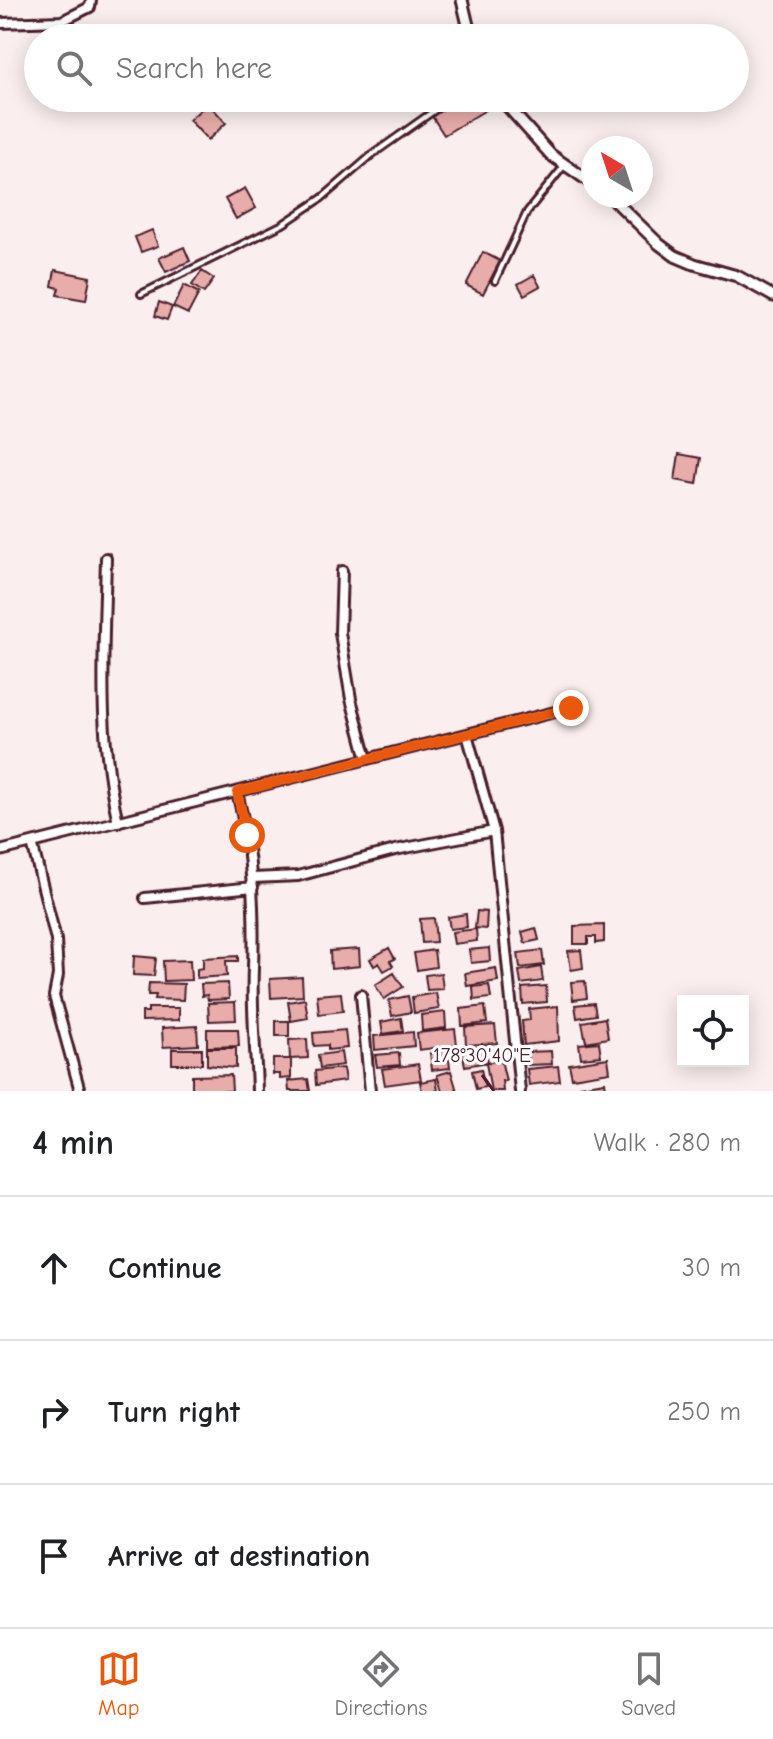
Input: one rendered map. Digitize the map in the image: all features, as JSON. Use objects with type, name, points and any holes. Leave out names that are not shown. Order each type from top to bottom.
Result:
[{"type":"street","points":[[0,23],[62,21],[90,7],[91,0]]},
{"type":"street","points":[[462,0],[468,24]]},
{"type":"street","points":[[512,112],[564,166],[581,177]]},
{"type":"street","points":[[622,208],[675,256],[737,276],[773,296]]},
{"type":"street","points":[[106,558],[103,723],[105,759],[118,822]]},
{"type":"street","points":[[342,571],[340,633],[351,699],[367,759]]},
{"type":"street","points":[[0,839],[2,851],[571,708]]},
{"type":"street","points":[[467,734],[494,831],[520,1091]]},
{"type":"street","points":[[237,792],[247,835],[253,883],[257,1091]]},
{"type":"street","points":[[145,898],[298,876],[395,850],[494,831]]},
{"type":"street","points":[[32,843],[56,940],[58,975],[54,996],[80,1091]]},
{"type":"street","points":[[361,995],[370,1091]]},
{"type":"lane","points":[[141,294],[283,224],[322,198],[373,154],[432,112]]},
{"type":"lane","points":[[495,281],[527,212],[564,166]]},
{"type":"building","points":[[198,112],[216,112],[226,123],[208,140],[189,120]]},
{"type":"building","points":[[439,112],[482,112],[444,135],[432,116]]},
{"type":"building","points":[[245,188],[256,208],[236,219],[225,199]]},
{"type":"building","points":[[152,230],[158,246],[141,252],[135,237]]},
{"type":"building","points":[[184,247],[190,261],[166,272],[159,258]]},
{"type":"building","points":[[483,252],[500,261],[483,294],[466,285]]},
{"type":"building","points":[[55,270],[90,277],[86,300],[57,295],[59,288],[52,286]]},
{"type":"building","points":[[202,271],[214,279],[204,293],[192,285]]},
{"type":"building","points":[[534,275],[540,286],[524,295],[518,284]]},
{"type":"building","points":[[184,285],[199,293],[188,314],[173,307]]},
{"type":"building","points":[[159,302],[172,307],[167,320],[155,316]]},
{"type":"building","points":[[679,454],[701,458],[697,484],[675,480]]},
{"type":"building","points":[[477,911],[487,912],[486,929],[475,928]]},
{"type":"building","points":[[466,914],[467,927],[450,929],[448,917]]},
{"type":"building","points":[[434,918],[436,942],[422,943],[420,919]]},
{"type":"building","points":[[604,925],[604,942],[596,943],[596,937],[588,937],[588,944],[574,944],[574,926]]},
{"type":"building","points":[[536,928],[539,940],[525,943],[522,932]]},
{"type":"building","points":[[476,929],[477,941],[454,944],[452,932]]},
{"type":"building","points":[[389,948],[395,959],[390,961],[393,966],[384,971],[379,963],[374,966],[370,959]]},
{"type":"building","points":[[489,948],[490,961],[471,963],[469,950]]},
{"type":"building","points":[[359,949],[360,966],[331,969],[330,951]]},
{"type":"building","points":[[434,950],[436,967],[417,970],[414,953]]},
{"type":"building","points":[[542,950],[544,965],[520,968],[518,953]]},
{"type":"building","points":[[581,950],[583,968],[571,970],[568,951]]},
{"type":"building","points":[[134,956],[156,958],[154,976],[133,975]]},
{"type":"building","points":[[238,956],[238,961],[226,961],[227,976],[197,978],[197,969],[203,968],[203,958]]},
{"type":"building","points":[[190,960],[191,980],[164,981],[163,961]]},
{"type":"building","points":[[541,967],[543,981],[521,984],[519,971]]},
{"type":"building","points":[[496,968],[498,981],[467,986],[465,973]]},
{"type":"building","points":[[394,973],[403,987],[384,999],[375,985]]},
{"type":"building","points":[[441,973],[443,989],[427,990],[425,975]]},
{"type":"building","points":[[302,977],[303,996],[271,998],[270,979]]},
{"type":"building","points":[[585,981],[587,998],[573,1000],[571,982]]},
{"type":"building","points":[[149,983],[184,984],[183,1000],[155,999],[156,995],[148,995]]},
{"type":"building","points":[[228,983],[229,999],[208,1000],[207,995],[202,996],[201,984]]},
{"type":"building","points":[[489,985],[491,998],[474,1000],[473,987]]},
{"type":"building","points":[[546,986],[547,1002],[523,1004],[522,988]]},
{"type":"building","points":[[341,993],[343,1011],[319,1014],[317,995]]},
{"type":"building","points":[[436,993],[439,1009],[414,1013],[412,997]]},
{"type":"building","points":[[408,996],[411,1012],[392,1016],[389,1000]]},
{"type":"building","points":[[305,999],[308,1018],[291,1021],[288,1002]]},
{"type":"building","points":[[235,1002],[236,1020],[209,1021],[208,1003]]},
{"type":"building","points":[[594,1003],[596,1015],[577,1018],[575,1005]]},
{"type":"building","points":[[485,1006],[487,1023],[462,1026],[461,1009]]},
{"type":"building","points":[[558,1006],[559,1041],[524,1045],[522,1021],[530,1020],[529,1009]]},
{"type":"building","points":[[148,1008],[179,1008],[179,1020],[142,1021],[142,1012],[148,1012]]},
{"type":"building","points":[[445,1012],[446,1028],[422,1031],[421,1015]]},
{"type":"building","points":[[401,1018],[403,1031],[383,1034],[381,1022]]},
{"type":"building","points":[[605,1018],[608,1038],[586,1042],[582,1022]]},
{"type":"building","points":[[276,1021],[289,1021],[289,1036],[276,1036]]},
{"type":"building","points":[[495,1025],[497,1043],[466,1045],[465,1027]]},
{"type":"building","points":[[197,1026],[198,1045],[163,1047],[162,1028]]},
{"type":"building","points":[[207,1029],[238,1029],[239,1046],[207,1047]]},
{"type":"building","points":[[455,1029],[457,1045],[419,1050],[417,1033]]},
{"type":"building","points":[[345,1030],[347,1048],[328,1050],[328,1045],[314,1046],[313,1033]]},
{"type":"building","points":[[413,1032],[414,1046],[375,1050],[374,1036]]},
{"type":"building","points":[[307,1039],[308,1058],[290,1059],[289,1040]]},
{"type":"building","points":[[599,1042],[601,1056],[581,1058],[579,1044]]},
{"type":"building","points":[[485,1046],[488,1062],[465,1066],[462,1050]]},
{"type":"building","points":[[207,1048],[236,1048],[236,1068],[207,1065]]},
{"type":"building","points":[[172,1049],[202,1049],[202,1064],[172,1064]]},
{"type":"building","points":[[448,1050],[450,1068],[432,1070],[430,1053]]},
{"type":"building","points":[[551,1051],[552,1064],[528,1065],[527,1052]]},
{"type":"building","points":[[341,1052],[343,1065],[320,1068],[318,1055]]},
{"type":"building","points":[[399,1053],[400,1065],[377,1067],[375,1055]]},
{"type":"building","points":[[608,1058],[610,1072],[572,1078],[569,1064]]},
{"type":"building","points":[[273,1059],[291,1059],[291,1078],[280,1079],[280,1074],[273,1074]]},
{"type":"building","points":[[501,1060],[506,1081],[502,1081],[503,1091],[491,1091],[486,1063]]},
{"type":"building","points":[[418,1064],[421,1080],[385,1085],[382,1069]]},
{"type":"building","points":[[558,1066],[560,1081],[529,1085],[527,1069]]},
{"type":"building","points":[[343,1068],[345,1081],[316,1085],[315,1071]]},
{"type":"building","points":[[481,1069],[485,1087],[476,1089],[472,1071]]},
{"type":"building","points":[[451,1071],[457,1091],[442,1091],[437,1075]]},
{"type":"building","points":[[231,1075],[232,1091],[192,1091],[192,1076]]},
{"type":"building","points":[[308,1079],[310,1091],[289,1091],[288,1081]]},
{"type":"building","points":[[436,1079],[438,1091],[422,1091],[420,1082]]},
{"type":"building","points":[[605,1082],[607,1091],[581,1091],[580,1086]]},
{"type":"route","points":[[247,835],[237,792],[571,708]]}]
